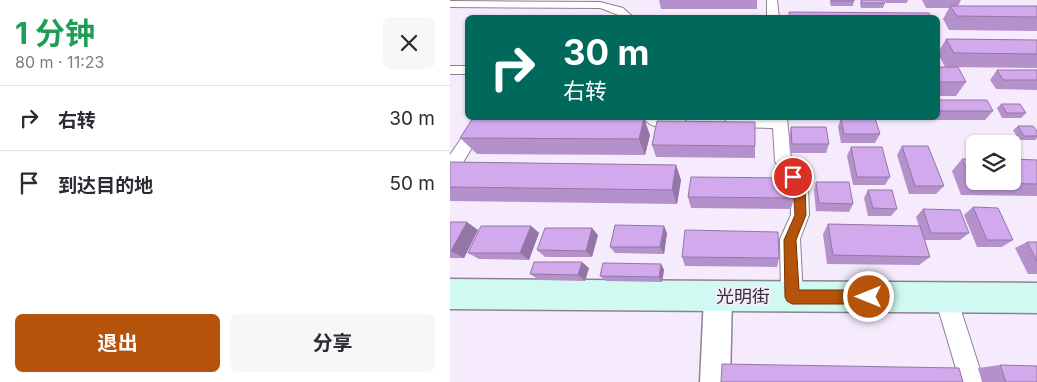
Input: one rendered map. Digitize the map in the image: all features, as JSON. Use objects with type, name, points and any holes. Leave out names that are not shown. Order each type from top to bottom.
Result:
[{"type":"main road","name":"光明街","points":[[450,294],[1037,298]]},
{"type":"street","points":[[772,0],[773,15]]},
{"type":"street","points":[[450,4],[554,2],[600,5],[619,10],[625,15]]},
{"type":"street","points":[[450,70],[465,70]]},
{"type":"street","points":[[450,169],[482,120]]},
{"type":"street","points":[[654,120],[656,122],[694,122]]},
{"type":"street","points":[[723,122],[780,120],[783,161],[799,186],[800,215],[790,240],[792,297]]},
{"type":"street","points":[[715,382],[718,296]]},
{"type":"street","points":[[946,298],[972,382]]},
{"type":"building","points":[[854,0],[854,1],[832,1]]},
{"type":"building","points":[[861,0],[883,0],[885,3],[862,3]]},
{"type":"building","points":[[950,6],[1037,6],[1037,17],[957,16]]},
{"type":"building","points":[[789,12],[929,13],[930,15],[789,15]]},
{"type":"building","points":[[946,39],[1037,40],[1037,54],[954,53]]},
{"type":"building","points":[[940,67],[958,67],[966,82],[940,82]]},
{"type":"building","points":[[997,70],[1037,70],[1037,80],[1003,80]]},
{"type":"building","points":[[940,100],[987,100],[993,111],[940,111]]},
{"type":"building","points":[[1001,104],[1020,104],[1026,113],[1007,113]]},
{"type":"building","points":[[472,120],[644,120],[639,139],[460,138]]},
{"type":"building","points":[[841,120],[876,120],[880,134],[844,134]]},
{"type":"building","points":[[657,121],[755,122],[755,146],[652,145]]},
{"type":"building","points":[[1018,126],[1033,126],[1037,131],[1037,136],[1024,136]]},
{"type":"building","points":[[791,127],[826,127],[829,144],[792,144]]},
{"type":"building","points":[[902,146],[928,146],[944,186],[915,186]]},
{"type":"building","points":[[851,147],[882,147],[890,177],[857,177]]},
{"type":"building","points":[[962,159],[966,159],[966,168]]},
{"type":"building","points":[[1021,159],[1037,160],[1037,184],[1021,184]]},
{"type":"building","points":[[450,162],[676,165],[672,190],[450,187]]},
{"type":"building","points":[[691,177],[792,178],[794,198],[688,197]]},
{"type":"building","points":[[816,182],[849,182],[853,204],[819,203]]},
{"type":"building","points":[[868,190],[892,190],[897,209],[873,208]]},
{"type":"building","points":[[973,207],[998,208],[1013,240],[987,240]]},
{"type":"building","points":[[923,209],[960,210],[969,233],[931,233]]},
{"type":"building","points":[[450,222],[467,222],[451,251],[450,251]]},
{"type":"building","points":[[828,224],[920,226],[930,257],[833,255]]},
{"type":"building","points":[[615,225],[664,226],[660,247],[610,247]]},
{"type":"building","points":[[481,226],[531,226],[520,253],[468,253]]},
{"type":"building","points":[[545,228],[592,228],[586,251],[537,250]]},
{"type":"building","points":[[685,230],[778,232],[779,258],[682,257]]},
{"type":"building","points":[[1027,242],[1037,242],[1037,261]]},
{"type":"building","points":[[534,262],[582,262],[578,275],[530,274]]},
{"type":"building","points":[[603,263],[661,264],[659,277],[600,276]]},
{"type":"building","points":[[722,364],[959,368],[963,382],[721,382]]},
{"type":"building","points":[[1000,365],[1037,366],[1037,382],[1006,382]]},
{"type":"route","points":[[793,177],[799,186],[800,215],[790,240],[792,297],[869,297]]}]
